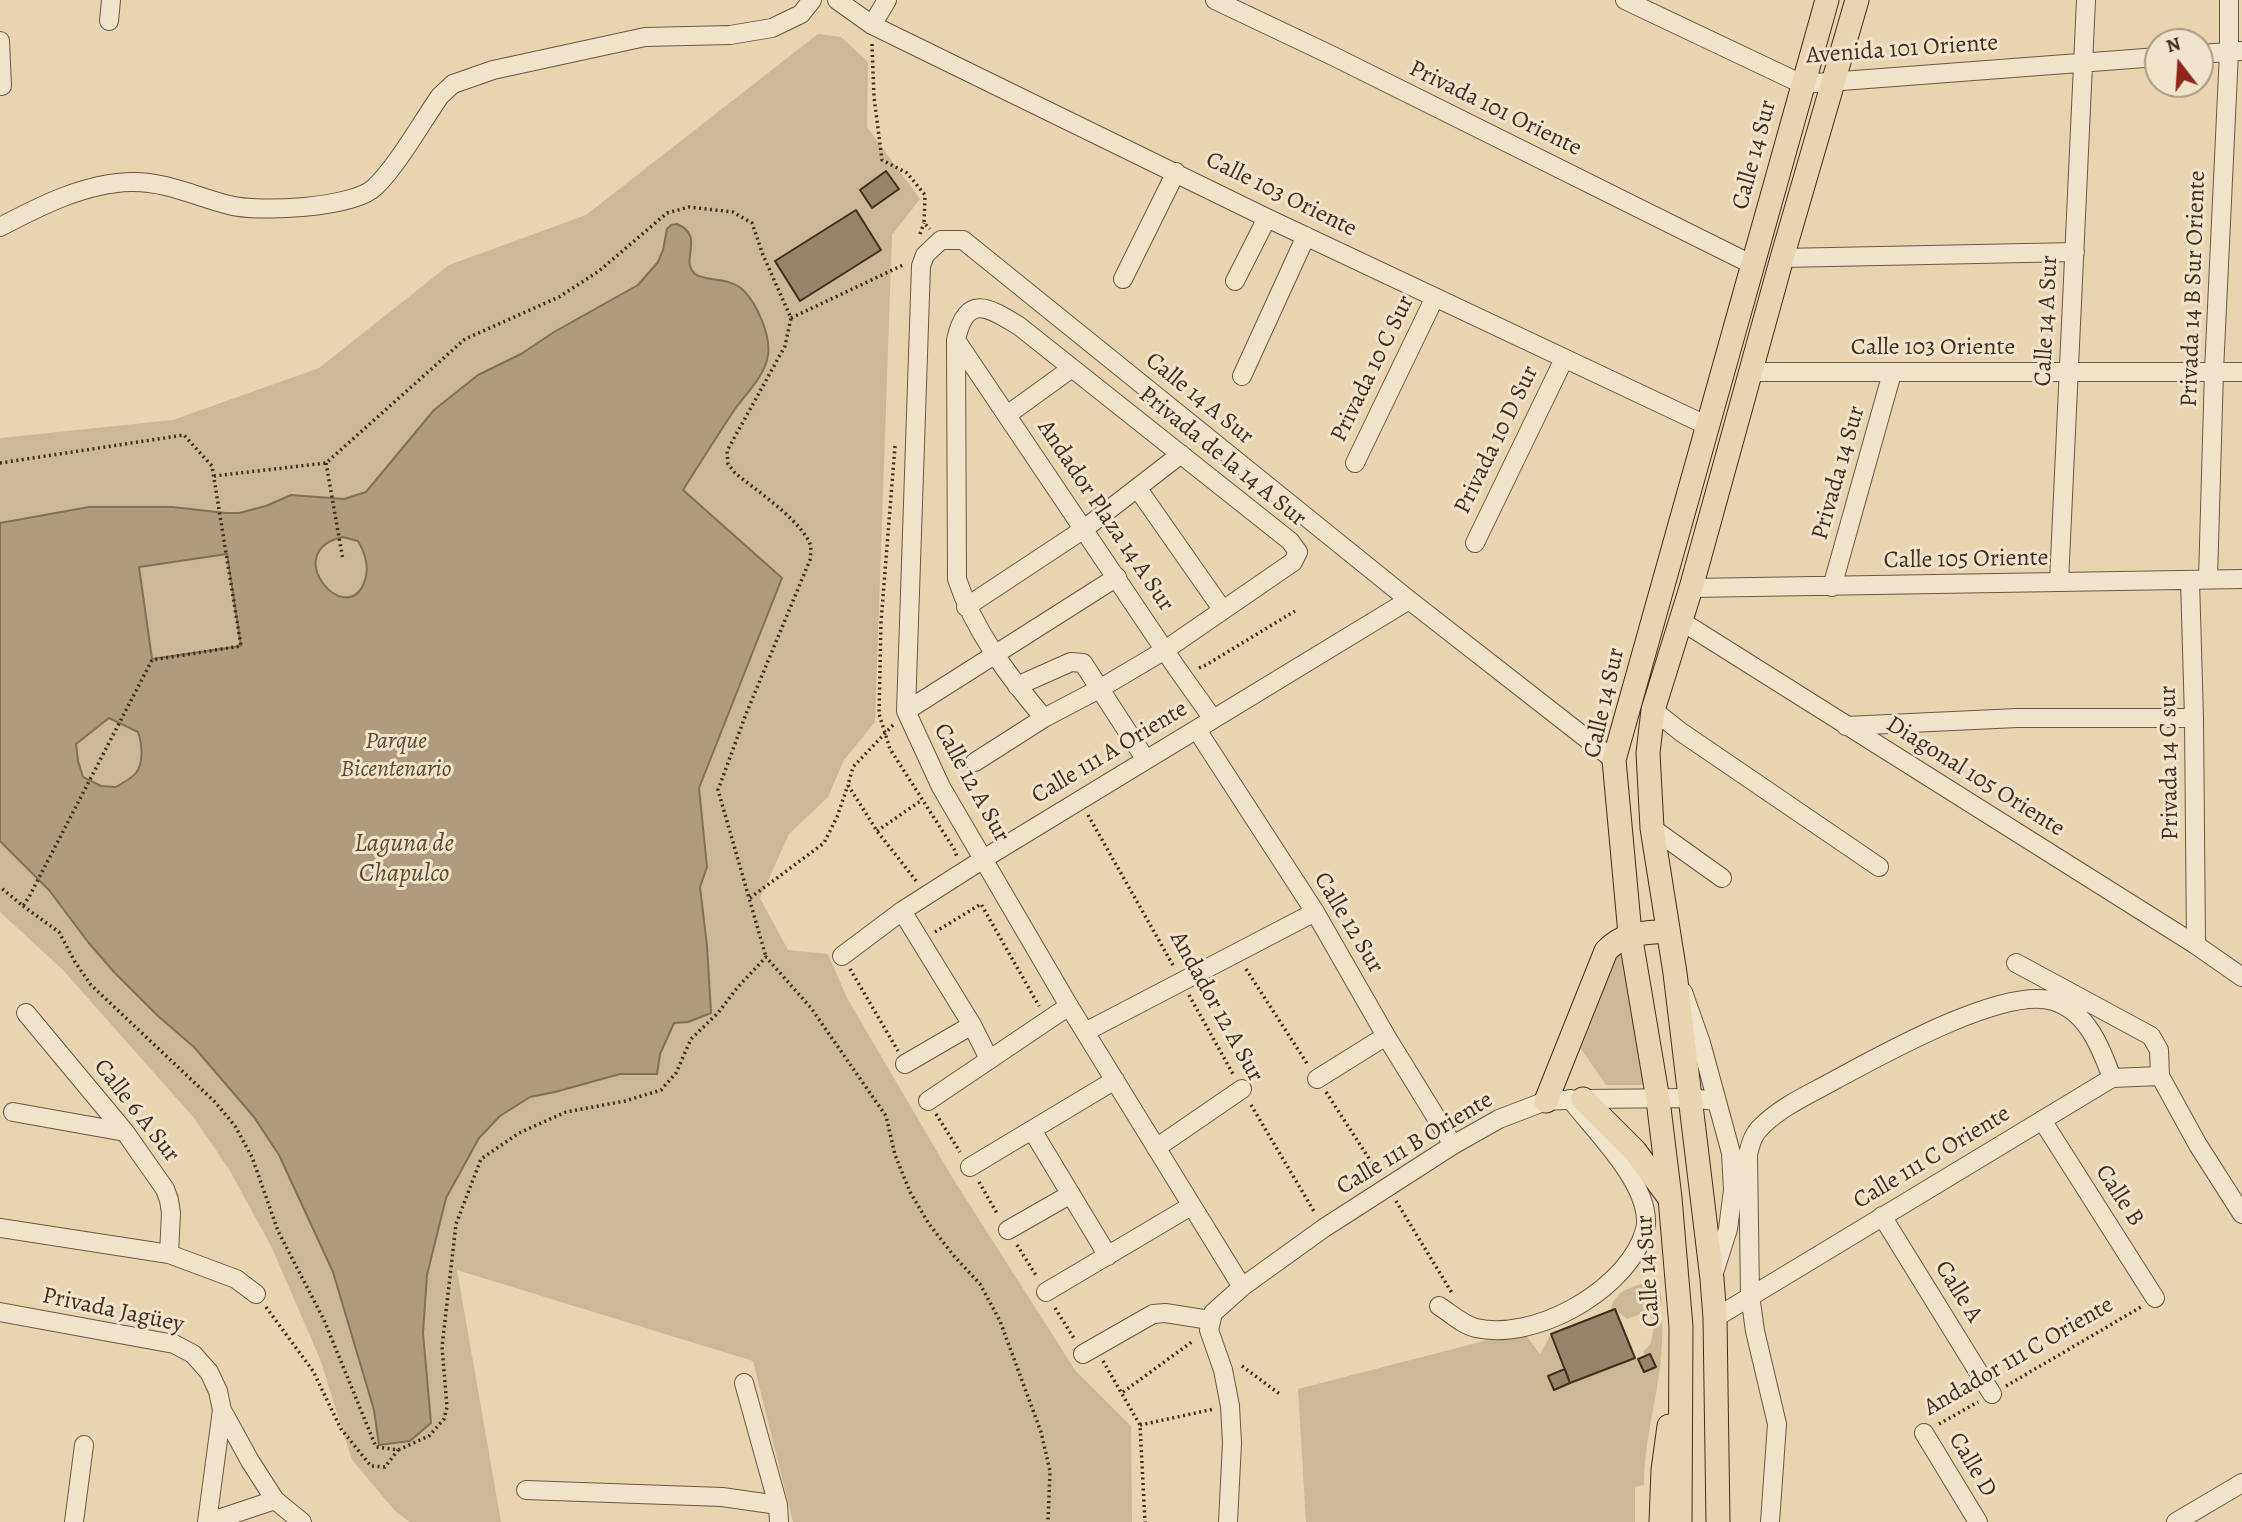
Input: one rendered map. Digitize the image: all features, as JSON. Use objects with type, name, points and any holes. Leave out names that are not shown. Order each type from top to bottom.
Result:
[{"type":"main road","name":"Calle 14 Sur","points":[[1680,1522],[1681,1328],[1670,1198],[1658,1100],[1630,934],[1614,760],[1827,0]]},
{"type":"main road","name":"Calle 14 Sur","points":[[1718,1522],[1712,1279],[1675,973],[1652,828],[1648,753],[1653,710],[1691,588],[1822,115],[1857,0]]},
{"type":"main road","points":[[1546,1101],[1606,951],[1630,934],[1668,931]]},
{"type":"main road","points":[[1576,1099],[1635,1151],[1670,1198]]},
{"type":"main road","points":[[1661,1522],[1666,1433],[1680,1401]]},
{"type":"street","points":[[109,20],[111,0]]},
{"type":"street","points":[[0,227],[41,205],[101,186],[130,182],[152,184],[231,206],[298,208],[357,198],[374,188],[440,96],[453,83],[494,70],[645,37],[730,34],[772,28],[801,14],[812,0]]},
{"type":"street","name":"Calle 103 Oriente","points":[[837,0],[872,25],[1267,218],[1708,426]]},
{"type":"street","points":[[872,25],[887,0]]},
{"type":"street","name":"Privada 101 Oriente","points":[[1215,0],[1753,265]]},
{"type":"street","name":"Avenida 101 Oriente","points":[[1625,0],[1802,84],[2144,58]]},
{"type":"street","name":"Calle 14 A Sur","points":[[2059,582],[2086,0]]},
{"type":"street","name":"Privada 14 B Sur Oriente","points":[[2208,579],[2214,372],[2235,52],[2229,0]]},
{"type":"street","points":[[0,41],[2,86]]},
{"type":"street","points":[[2214,53],[2235,52]]},
{"type":"street","points":[[1123,279],[1176,172]]},
{"type":"street","points":[[1235,281],[1267,218]]},
{"type":"street","points":[[1242,376],[1306,236]]},
{"type":"street","points":[[925,255],[941,240]]},
{"type":"street","name":"Calle 14 A Sur","points":[[941,240],[963,240],[1409,600],[1614,760]]},
{"type":"street","points":[[1782,258],[2075,252]]},
{"type":"street","name":"Calle 12 A Sur","points":[[925,255],[921,266],[905,710],[942,787],[1069,1006],[1242,1287]]},
{"type":"street","name":"Privada 10 C Sur","points":[[1355,463],[1435,297]]},
{"type":"street","name":"Privada de la 14 A Sur","points":[[956,340],[960,322],[965,314],[975,308],[986,308],[1019,326],[1290,541],[1298,552],[1293,562],[1222,609]]},
{"type":"street","points":[[956,340],[956,571],[966,607],[1017,686],[1044,718]]},
{"type":"street","name":"Andador Plaza 14 A Sur","points":[[956,340],[1213,719]]},
{"type":"street","name":"Privada 10 D Sur","points":[[1475,543],[1564,359]]},
{"type":"street","points":[[1007,415],[1072,368]]},
{"type":"street","name":"Calle 103 Oriente","points":[[1750,372],[2242,372]]},
{"type":"street","name":"Privada 14 Sur","points":[[1832,587],[1892,373]]},
{"type":"street","points":[[966,607],[1084,529],[1181,454]]},
{"type":"street","points":[[975,762],[1044,718],[1165,650],[1222,609],[1138,489]]},
{"type":"street","points":[[905,710],[1117,577]]},
{"type":"street","name":"Calle 105 Oriente","points":[[1691,588],[2242,579]]},
{"type":"street","name":"Privada 14 C sur","points":[[2190,580],[2196,945]]},
{"type":"street","name":"Calle 111 A Oriente","points":[[842,956],[925,895],[1409,600]]},
{"type":"street","name":"Diagonal 105 Oriente","points":[[1681,621],[2196,945],[2242,977]]},
{"type":"street","points":[[1017,686],[1071,662],[1080,662],[1101,688],[1146,760]]},
{"type":"street","points":[[1653,710],[1879,867]]},
{"type":"street","points":[[1846,726],[2017,718],[2194,718]]},
{"type":"street","name":"Calle 12 Sur","points":[[1197,730],[1315,912],[1386,1036],[1453,1145]]},
{"type":"street","points":[[1652,828],[1722,878]]},
{"type":"street","points":[[902,911],[972,1025],[989,1059]]},
{"type":"street","points":[[1085,1032],[1315,912]]},
{"type":"street","points":[[2016,963],[2151,1036],[2159,1051],[2160,1076],[2198,1146],[2242,1214]]},
{"type":"street","points":[[1675,973],[1692,1015],[1731,1153],[1733,1190],[1728,1229],[1712,1279]]},
{"type":"street","points":[[1770,1522],[1777,1424],[1755,1331],[1750,1295],[1748,1154],[1752,1137],[1762,1125],[1789,1105],[1903,1042],[1961,1018],[2018,1000],[2036,998],[2069,1008],[2083,1020],[2101,1047],[2112,1078]]},
{"type":"street","points":[[928,1101],[1069,1006]]},
{"type":"street","name":"Calle 6 A Sur","points":[[26,1013],[125,1132],[165,1189],[170,1200],[169,1254]]},
{"type":"street","points":[[905,1064],[972,1025]]},
{"type":"street","points":[[1317,1079],[1386,1036]]},
{"type":"street","name":"Calle 111 C Oriente","points":[[1715,1318],[2112,1078],[2160,1076]]},
{"type":"street","points":[[970,1167],[1115,1080]]},
{"type":"street","points":[[1156,1148],[1242,1090]]},
{"type":"street","name":"Calle 111 B Oriente","points":[[1209,1325],[1213,1313],[1242,1287],[1324,1227],[1499,1119],[1546,1101],[1690,1098],[1716,1101]]},
{"type":"street","points":[[1439,1306],[1474,1328],[1509,1329],[1531,1325],[1594,1296],[1613,1282],[1637,1250],[1647,1222],[1636,1188],[1576,1099]]},
{"type":"street","points":[[13,1112],[125,1132]]},
{"type":"street","name":"Calle B","points":[[2042,1121],[2155,1298]]},
{"type":"street","points":[[1032,1130],[1108,1256]]},
{"type":"street","points":[[1008,1230],[1070,1194]]},
{"type":"street","points":[[1046,1292],[1191,1206]]},
{"type":"street","name":"Calle A","points":[[1882,1216],[1992,1394]]},
{"type":"street","points":[[0,1228],[169,1254],[236,1279],[256,1294]]},
{"type":"street","name":"Privada Jagüey","points":[[0,1312],[174,1344],[192,1353],[209,1373],[218,1391],[222,1410],[275,1500],[302,1522]]},
{"type":"street","points":[[1089,1350],[1159,1312],[1209,1325],[1223,1370],[1230,1406],[1232,1443],[1228,1522]]},
{"type":"street","points":[[744,1383],[779,1513]]},
{"type":"street","points":[[222,1410],[208,1522],[275,1500]]},
{"type":"street","name":"Calle D","points":[[1924,1433],[1978,1522]]},
{"type":"street","points":[[74,1522],[84,1445]]},
{"type":"street","points":[[2180,1521],[2242,1483]]},
{"type":"street","points":[[526,1490],[722,1497],[779,1513]]},
{"type":"path","points":[[872,25],[874,97],[882,160],[907,173],[925,195],[924,223],[941,240]]},
{"type":"path","points":[[214,476],[326,463],[465,339],[559,297],[599,271],[667,213],[689,207],[733,212],[752,223],[791,318],[785,346],[727,451],[728,464],[791,519],[807,537],[811,547],[810,559],[746,714],[718,790],[766,957],[811,1008],[886,1116],[895,1155],[910,1192],[929,1224],[980,1284],[1000,1321],[1041,1432],[1050,1472],[1048,1522]]},
{"type":"path","points":[[791,318],[925,255]]},
{"type":"path","points":[[0,463],[184,435],[212,466],[241,646],[152,660],[23,905]]},
{"type":"path","points":[[326,463],[343,560]]},
{"type":"path","points":[[1206,665],[1295,611]]},
{"type":"path","points":[[750,898],[824,843],[837,817],[853,767],[905,710]]},
{"type":"path","points":[[848,785],[877,831],[925,895]]},
{"type":"path","points":[[877,831],[942,787]]},
{"type":"path","name":"Andador 12 A Sur","points":[[1080,801],[1242,1090],[1324,1227]]},
{"type":"path","points":[[0,887],[59,932],[91,985],[215,1102],[235,1126],[252,1157],[278,1231],[324,1320],[376,1447],[398,1450]]},
{"type":"path","points":[[920,940],[981,904],[1047,1020]]},
{"type":"path","points":[[256,1294],[313,1371],[341,1429],[372,1466],[385,1467],[398,1450],[429,1436],[444,1419],[447,1408],[442,1347],[456,1224],[481,1159],[519,1133],[566,1112],[625,1101],[661,1090],[676,1073],[691,1039],[718,1013],[766,957]]},
{"type":"path","points":[[1387,1186],[1452,1292]]},
{"type":"path","name":"Andador 111 C Oriente","points":[[1924,1433],[2155,1298]]},
{"type":"path","points":[[1122,1392],[1209,1325]]},
{"type":"path","points":[[1089,1350],[1122,1392],[1140,1425],[1145,1522]]},
{"type":"path","points":[[1223,1370],[1240,1365],[1281,1395]]},
{"type":"path","points":[[1140,1425],[1230,1406]]},
{"type":"green space","name":"Parque Bicentenario","points":[[818,34],[841,37],[868,62],[867,127],[920,199],[892,235],[875,722],[844,760],[828,797],[789,834],[760,898],[788,950],[828,954],[847,998],[952,1177],[1075,1370],[1131,1426],[1132,1522],[793,1522],[753,1361],[457,1270],[501,1522],[410,1522],[396,1512],[352,1460],[320,1359],[272,1248],[230,1171],[194,1118],[63,970],[0,912],[0,438],[173,420],[319,368],[449,265],[586,215]]},
{"type":"green space","points":[[1621,946],[1643,1085],[1606,1085],[1581,1049]]},
{"type":"green space","points":[[1644,1283],[1654,1291],[1660,1291],[1661,1306],[1654,1319],[1641,1314],[1627,1319],[1615,1309],[1611,1311],[1618,1295]]},
{"type":"green space","points":[[1662,1322],[1660,1363],[1647,1444],[1644,1485],[1635,1487],[1635,1522],[1306,1522],[1298,1389],[1523,1331],[1540,1354],[1551,1334],[1565,1369],[1554,1374],[1563,1386],[1636,1358],[1644,1372],[1655,1367],[1650,1354],[1645,1356],[1643,1352],[1651,1343],[1654,1325]]},
{"type":"water","name":"Laguna de Chapulco","points":[[677,224],[690,235],[690,262],[695,274],[732,283],[749,297],[762,321],[768,347],[768,355],[760,376],[735,409],[683,490],[782,578],[699,788],[707,867],[700,887],[711,1013],[688,1022],[674,1023],[660,1054],[657,1074],[620,1074],[530,1097],[500,1116],[479,1138],[446,1198],[427,1275],[423,1333],[431,1423],[410,1441],[379,1445],[374,1410],[333,1272],[279,1155],[254,1117],[194,1047],[114,972],[49,890],[0,841],[0,523],[89,507],[172,507],[239,513],[266,506],[291,495],[344,499],[366,492],[434,410],[478,375],[521,354],[554,332],[638,285],[658,262],[667,229]],"holes":[[[343,537],[358,541],[367,567],[364,583],[355,595],[344,597],[332,592],[322,582],[317,570],[317,557],[325,545]],[[227,554],[241,646],[152,659],[139,567]],[[109,718],[138,732],[141,753],[139,769],[116,787],[101,786],[83,777],[76,744]]]},
{"type":"building","points":[[886,171],[899,189],[872,208],[860,190]]},
{"type":"building","points":[[856,210],[881,250],[800,301],[775,261]]},
{"type":"building","points":[[1615,1309],[1635,1358],[1570,1383],[1551,1334]]},
{"type":"building","points":[[1650,1354],[1656,1367],[1644,1372],[1638,1359]]},
{"type":"building","points":[[1565,1369],[1570,1383],[1554,1390],[1548,1376]]}]
